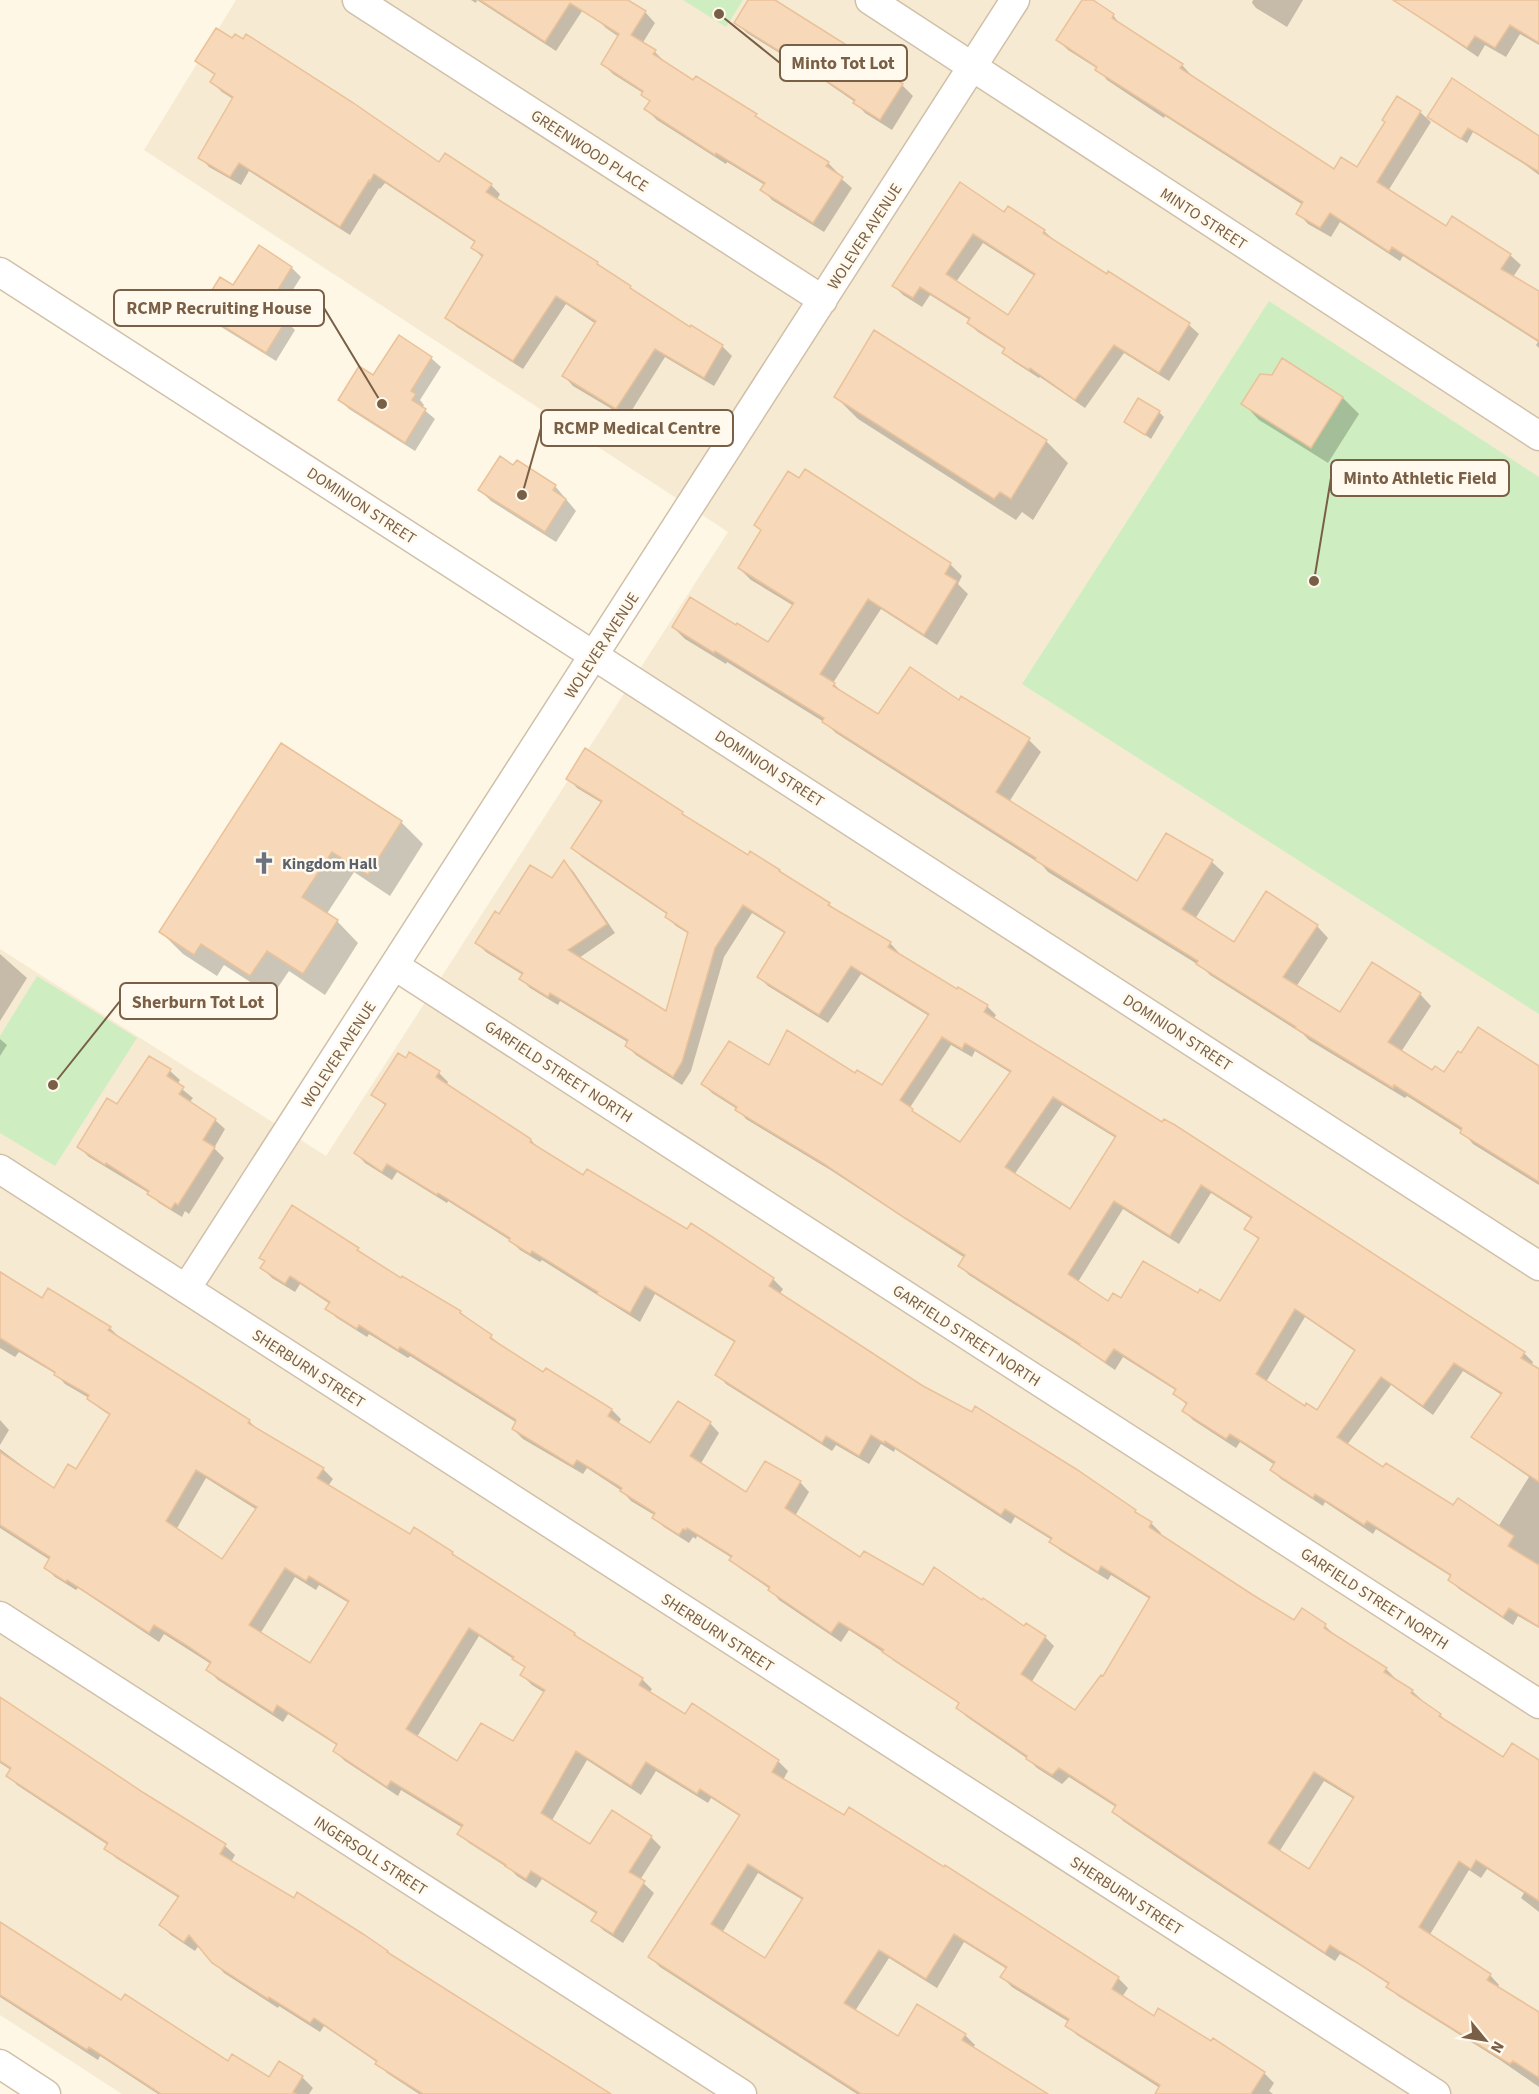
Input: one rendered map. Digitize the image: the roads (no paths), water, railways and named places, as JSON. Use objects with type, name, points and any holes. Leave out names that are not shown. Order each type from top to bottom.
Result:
[{"type":"street","name":"GREENWOOD PLACE","points":[[357,0],[823,300]]},
{"type":"street","name":"MINTO STREET","points":[[870,0],[1539,436]]},
{"type":"street","name":"WOLEVER AVENUE","points":[[186,1289],[1015,0]]},
{"type":"street","name":"DOMINION STREET","points":[[0,272],[1539,1266]]},
{"type":"street","name":"GARFIELD STREET NORTH","points":[[395,966],[1539,1704]]},
{"type":"street","name":"SHERBURN STREET","points":[[0,1169],[1436,2094]]},
{"type":"street","name":"INGERSOLL STREET","points":[[0,1616],[742,2094]]},
{"type":"street","points":[[0,2064],[46,2094]]},
{"type":"place","name":"Minto Tot Lot","points":[[719,14]]},
{"type":"place","name":"RCMP Recruiting House","points":[[382,404]]},
{"type":"place","name":"RCMP Medical Centre","points":[[522,495]]},
{"type":"place","name":"Minto Athletic Field","points":[[1314,581]]},
{"type":"place","name":"Kingdom Hall","points":[[264,863]]},
{"type":"place","name":"Sherburn Tot Lot","points":[[53,1085]]}]
